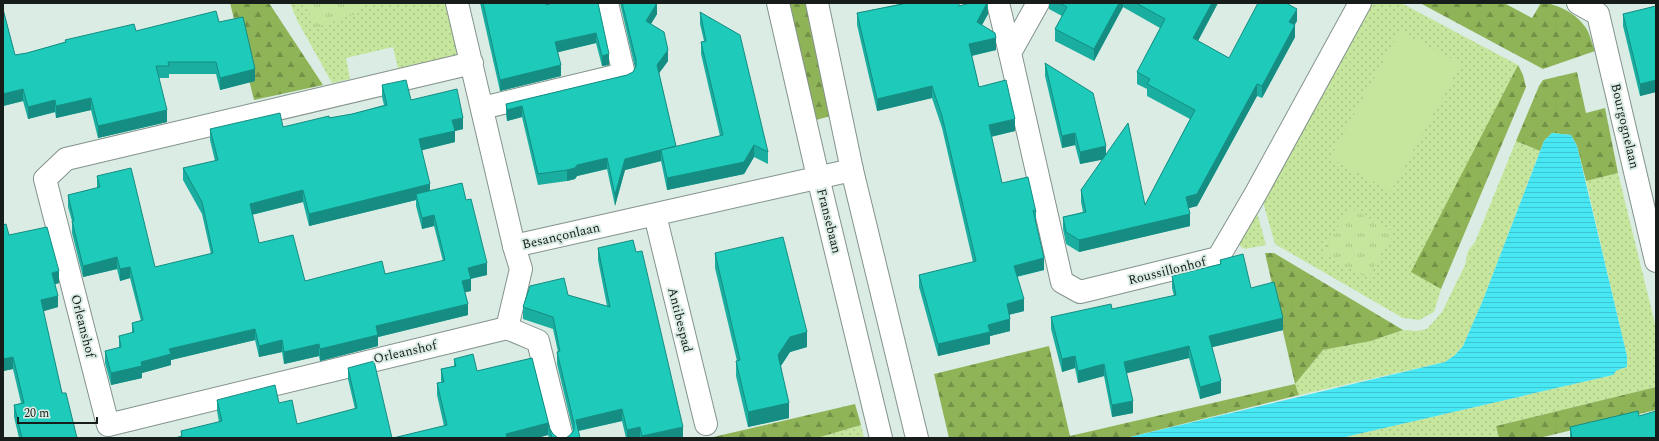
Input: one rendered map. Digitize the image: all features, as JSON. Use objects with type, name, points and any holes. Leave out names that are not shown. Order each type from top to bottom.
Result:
[{"type":"street","name":"Besançonlaan","points":[[457,3],[514,246],[852,170]]},
{"type":"street","points":[[482,108],[624,74],[607,3]]},
{"type":"street","name":"Fransebaan","points":[[778,3],[881,438]]},
{"type":"street","points":[[817,3],[852,170],[917,438]]},
{"type":"street","name":"Roussillonhof","points":[[998,3],[1062,282],[1080,292],[1218,258],[1360,3]]},
{"type":"street","points":[[1010,53],[1038,3]]},
{"type":"street","name":"Bourgognelaan","points":[[1578,3],[1598,14],[1656,261]]},
{"type":"street","name":"Orleanshof","points":[[472,63],[66,159],[45,179],[108,425],[507,328]]},
{"type":"street","name":"Antibespad","points":[[655,215],[706,424]]},
{"type":"street","points":[[514,246],[521,269],[507,328],[538,341],[562,438]]},
{"type":"green space","points":[[230,3],[269,3],[323,85],[254,100]]},
{"type":"green space","points":[[290,3],[447,3],[461,54],[398,68],[393,47],[346,58],[350,79],[332,83],[297,20]]},
{"type":"green space","points":[[306,3],[358,3],[361,12],[315,28]]},
{"type":"green space","points":[[788,3],[808,3],[834,115],[816,120]]},
{"type":"green space","points":[[1373,3],[1401,3],[1518,65],[1412,272],[1441,289],[1434,312],[1419,320],[1403,318],[1275,244],[1261,195],[1339,59],[1344,57]]},
{"type":"green space","points":[[1420,3],[1504,3],[1532,18],[1541,3],[1554,5],[1566,10],[1582,23],[1589,33],[1595,51],[1543,69]]},
{"type":"green space","points":[[1400,31],[1461,64],[1391,191],[1330,158]]},
{"type":"green space","points":[[1518,65],[1523,75],[1526,87],[1441,289],[1411,272]]},
{"type":"green space","points":[[1577,72],[1586,113],[1605,108],[1618,173],[1586,181],[1577,146],[1571,135],[1552,133],[1544,141],[1540,151],[1516,141],[1539,86],[1543,80]]},
{"type":"green space","points":[[1516,141],[1540,151],[1483,300],[1463,346],[1455,355],[1445,362],[1299,395],[1295,384],[1323,350],[1371,341],[1403,330],[1417,331],[1427,329],[1442,312],[1465,265],[1468,251],[1475,242]]},
{"type":"green space","points":[[1618,173],[1656,328],[1656,387],[1496,426],[1499,438],[1341,438],[1613,375],[1617,370],[1626,367],[1627,356],[1586,181]]},
{"type":"green space","points":[[1349,207],[1394,232],[1368,278],[1323,253]]},
{"type":"green space","points":[[1256,209],[1266,245],[1245,249],[1240,246],[1240,235]]},
{"type":"green space","points":[[1265,253],[1274,253],[1403,330],[1371,341],[1323,350],[1295,384]]},
{"type":"green space","points":[[1049,346],[1070,436],[1295,384],[1299,395],[1126,438],[949,438],[934,374]]},
{"type":"green space","points":[[1656,387],[1656,410],[1539,438],[1499,438],[1496,426]]},
{"type":"green space","points":[[855,404],[861,425],[817,438],[709,438]]},
{"type":"green space","points":[[861,425],[864,438],[817,438]]},
{"type":"water","points":[[1552,133],[1571,135],[1577,146],[1627,356],[1627,367],[1617,370],[1613,375],[1341,438],[1126,438],[1445,362],[1455,355],[1463,346],[1483,300],[1544,141]]},
{"type":"building","points":[[483,3],[546,3],[546,5],[553,3],[598,3],[609,54],[602,56],[596,33],[555,42],[561,65],[500,80]]},
{"type":"building","points":[[622,3],[657,3],[646,21],[664,32],[668,50],[657,65],[676,146],[625,159],[615,195],[607,158],[577,165],[575,168],[567,170],[538,174],[522,106],[507,110],[506,104],[627,75],[633,72],[636,66],[636,60]]},
{"type":"building","points":[[903,3],[959,3],[959,6],[970,3],[987,3],[977,22],[995,33],[996,38],[969,44],[979,87],[1006,80],[1015,119],[989,125],[1002,183],[1028,177],[1036,212],[1033,210],[1044,258],[1014,266],[1024,299],[1007,304],[1010,319],[988,325],[990,332],[938,344],[919,275],[976,261],[942,116],[932,86],[877,99],[857,13]]},
{"type":"building","points":[[1060,3],[1119,3],[1094,49],[1055,29],[1067,7]]},
{"type":"building","points":[[1136,3],[1212,3],[1193,38],[1229,58],[1258,3],[1286,3],[1297,9],[1289,22],[1295,25],[1262,86],[1257,84],[1197,194],[1186,197],[1190,214],[1079,240],[1066,232],[1063,217],[1086,212],[1081,190],[1128,123],[1145,205],[1195,110],[1147,84],[1150,79],[1137,72],[1165,19]]},
{"type":"building","points":[[1656,6],[1656,80],[1640,84],[1623,14]]},
{"type":"building","points":[[3,9],[15,55],[66,42],[65,40],[134,24],[136,31],[216,11],[219,22],[243,17],[255,69],[220,78],[216,62],[168,62],[169,66],[156,66],[167,110],[98,126],[91,98],[56,106],[55,100],[28,107],[23,89],[3,94]]},
{"type":"building","points":[[700,12],[740,35],[768,152],[754,145],[744,162],[667,178],[661,150],[723,135],[701,42],[706,41]]},
{"type":"building","points":[[1045,63],[1093,93],[1106,146],[1080,152],[1075,133],[1062,136]]},
{"type":"building","points":[[406,80],[411,100],[457,89],[463,118],[452,120],[455,131],[419,139],[430,184],[309,214],[303,190],[250,204],[259,243],[293,235],[305,281],[382,261],[385,274],[445,260],[434,215],[422,218],[416,194],[462,183],[466,200],[471,199],[487,263],[468,268],[471,279],[462,281],[468,304],[376,326],[378,335],[320,349],[319,344],[284,352],[282,340],[259,346],[255,329],[169,349],[171,354],[141,362],[142,366],[111,373],[105,351],[121,347],[119,336],[134,332],[132,323],[143,320],[130,267],[120,269],[117,257],[83,266],[72,221],[74,221],[68,195],[100,187],[97,176],[131,168],[155,267],[213,253],[202,202],[183,168],[218,160],[210,129],[280,113],[283,127],[329,116],[329,118],[352,114],[387,105],[382,85]]},
{"type":"building","points":[[6,224],[9,235],[47,227],[59,271],[52,273],[58,296],[41,300],[62,393],[66,393],[77,438],[22,438],[14,405],[24,403],[13,357],[3,359],[3,225]]},
{"type":"building","points":[[783,237],[807,332],[790,337],[778,355],[789,403],[748,412],[736,361],[740,360],[715,253]]},
{"type":"building","points":[[633,240],[636,252],[642,251],[683,427],[642,436],[640,427],[627,430],[622,409],[576,420],[580,438],[566,438],[574,430],[574,423],[557,352],[560,351],[553,317],[523,307],[530,286],[564,278],[568,295],[610,307],[598,248]]},
{"type":"building","points":[[1243,254],[1251,288],[1274,282],[1283,318],[1209,336],[1221,381],[1200,387],[1189,346],[1124,362],[1133,401],[1112,405],[1104,364],[1078,371],[1075,356],[1062,359],[1051,317],[1111,304],[1112,309],[1176,295],[1172,276],[1221,264],[1220,260]]},
{"type":"building","points":[[473,354],[477,371],[532,358],[550,429],[558,438],[552,438],[548,423],[506,434],[507,438],[393,438],[447,425],[437,383],[444,382],[441,369],[456,366],[454,359]]},
{"type":"building","points":[[374,361],[392,438],[175,438],[182,436],[181,431],[222,421],[217,400],[275,385],[279,403],[292,400],[297,424],[357,408],[348,368]]},
{"type":"building","points":[[1638,411],[1639,416],[1656,411],[1656,438],[1572,438],[1570,427]]}]
